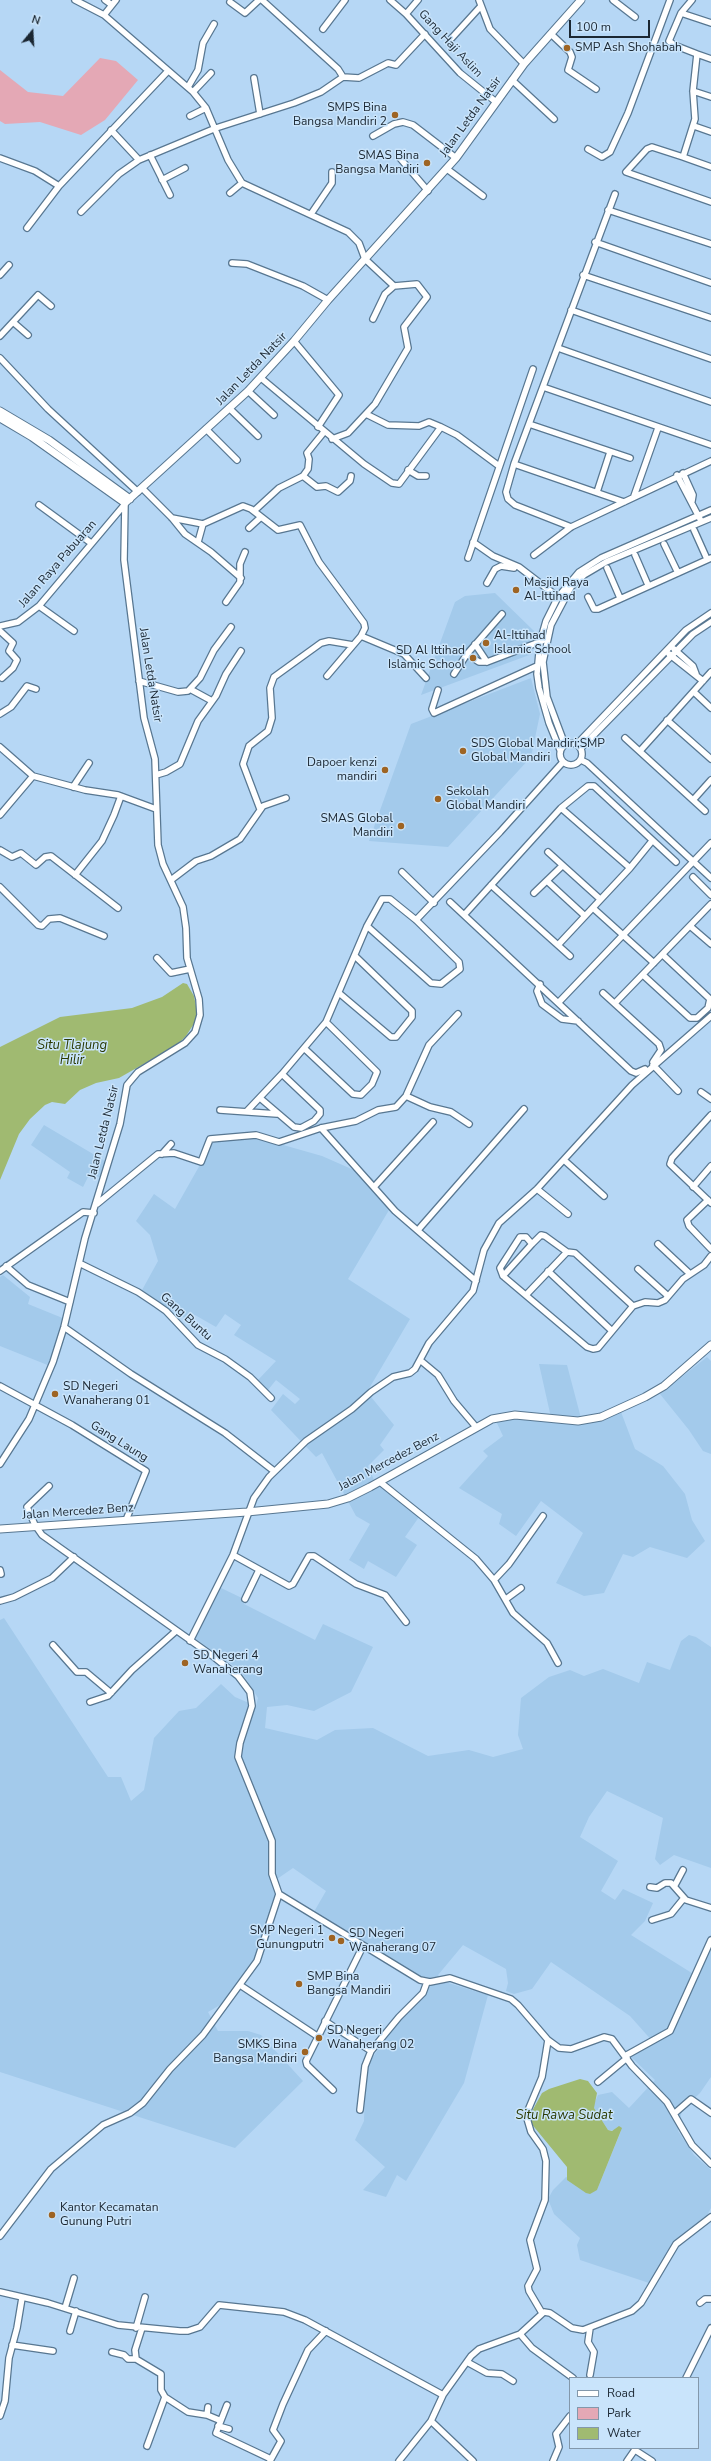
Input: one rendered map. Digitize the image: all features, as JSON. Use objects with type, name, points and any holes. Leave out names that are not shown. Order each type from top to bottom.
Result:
[{"type":"main road","name":"Jalan Letda Natsir","points":[[128,501],[261,378],[328,300],[447,169],[524,64],[581,0]]},
{"type":"main road","points":[[0,411],[49,440],[128,501]]},
{"type":"main road","points":[[0,418],[32,437],[128,501]]},
{"type":"main road","name":"Jalan Mercedez Benz","points":[[0,1528],[247,1512],[328,1504],[348,1498],[380,1482],[476,1427],[496,1418],[515,1415],[586,1421],[601,1417],[658,1390],[711,1345]]},
{"type":"street","points":[[75,0],[104,15],[193,92],[206,108],[216,128],[228,160],[242,182],[348,232],[356,238],[366,259],[394,286]]},
{"type":"street","points":[[105,0],[112,5]]},
{"type":"street","points":[[104,15],[116,0]]},
{"type":"street","points":[[230,2],[245,13],[259,0]]},
{"type":"street","points":[[262,0],[338,69],[343,78]]},
{"type":"street","points":[[323,29],[346,0]]},
{"type":"street","name":"Gang Haji Aslim","points":[[390,0],[406,14],[460,73],[496,102]]},
{"type":"street","points":[[406,14],[418,0]]},
{"type":"street","points":[[613,0],[635,17]]},
{"type":"street","points":[[588,149],[602,157],[610,152],[628,113],[670,0]]},
{"type":"street","points":[[692,0],[681,13],[670,37],[670,42],[711,59]]},
{"type":"street","points":[[450,40],[480,3],[493,34],[524,64]]},
{"type":"street","points":[[681,13],[711,23]]},
{"type":"street","points":[[188,87],[198,70],[203,43],[214,24]]},
{"type":"street","points":[[80,212],[119,174],[139,160],[216,128],[321,92],[343,78],[359,78],[388,63],[396,65],[425,34]]},
{"type":"street","points":[[551,34],[570,52],[572,57],[568,70],[596,89]]},
{"type":"street","points":[[683,157],[694,126],[695,105],[693,91],[697,54]]},
{"type":"street","points":[[27,228],[59,186],[168,71]]},
{"type":"street","points":[[193,92],[211,73]]},
{"type":"street","points":[[254,78],[260,114]]},
{"type":"street","points":[[512,80],[554,120]]},
{"type":"street","points":[[693,91],[711,97]]},
{"type":"street","points":[[190,116],[206,108]]},
{"type":"street","points":[[373,136],[394,124],[402,122],[413,125],[456,158]]},
{"type":"street","points":[[694,126],[711,132]]},
{"type":"street","points":[[111,130],[139,160]]},
{"type":"street","points":[[711,167],[652,147],[647,149],[626,172],[711,202]]},
{"type":"street","points":[[150,155],[170,195]]},
{"type":"street","points":[[399,157],[428,191]]},
{"type":"street","points":[[0,158],[35,171],[59,186]]},
{"type":"street","points":[[162,180],[185,168]]},
{"type":"street","points":[[447,169],[483,196]]},
{"type":"street","points":[[311,214],[332,183],[332,172]]},
{"type":"street","points":[[230,193],[242,182]]},
{"type":"street","points":[[571,527],[515,505],[508,499],[506,492],[514,464],[558,348],[595,242],[615,194]]},
{"type":"street","points":[[608,210],[711,244]]},
{"type":"street","points":[[595,242],[711,283]]},
{"type":"street","points":[[232,263],[247,264],[303,286],[328,300]]},
{"type":"street","points":[[0,275],[9,265]]},
{"type":"street","points":[[583,275],[711,318]]},
{"type":"street","points":[[332,439],[348,433],[375,404],[408,348],[404,327],[427,297],[417,284],[394,286],[385,294],[373,318]]},
{"type":"street","points":[[0,336],[38,295],[51,306]]},
{"type":"street","points":[[571,310],[711,359]]},
{"type":"street","points":[[13,322],[28,335]]},
{"type":"street","points":[[294,341],[339,394],[318,427]]},
{"type":"street","points":[[558,348],[711,402]]},
{"type":"street","points":[[0,358],[48,409],[172,518],[185,534],[198,542],[241,578]]},
{"type":"street","points":[[468,558],[499,466],[534,370]]},
{"type":"street","points":[[261,378],[332,439],[364,464],[392,483],[398,484],[440,427]]},
{"type":"street","points":[[543,388],[711,445]]},
{"type":"street","points":[[248,391],[274,415]]},
{"type":"street","points":[[229,408],[258,436]]},
{"type":"street","points":[[366,414],[388,425],[419,426],[429,422],[457,435],[499,466]]},
{"type":"street","points":[[529,424],[630,458]]},
{"type":"street","points":[[634,496],[658,428]]},
{"type":"street","points":[[206,429],[237,460]]},
{"type":"street","points":[[254,511],[279,488],[303,476],[308,469],[309,459],[307,453],[324,432]]},
{"type":"street","points":[[597,492],[610,452]]},
{"type":"street","points":[[534,555],[571,527],[711,460]]},
{"type":"street","points":[[514,464],[624,502]]},
{"type":"street","points":[[408,470],[418,476],[426,476]]},
{"type":"street","points":[[680,474],[687,496],[692,501],[702,522]]},
{"type":"street","points":[[303,476],[317,487],[326,486],[338,492],[347,484],[351,476]]},
{"type":"street","name":"Jalan Raya Pabuaran","points":[[0,626],[18,622],[39,606],[128,501]]},
{"type":"street","name":"Jalan Letda Natsir","points":[[0,1464],[35,1406],[48,1377],[64,1327],[79,1263],[120,1124],[127,1085],[138,1072],[180,1048],[190,1038],[197,1026],[200,1007],[186,953],[185,919],[160,854],[156,808],[156,775],[139,681],[124,560],[128,501]]},
{"type":"street","points":[[39,505],[91,543]]},
{"type":"street","points":[[172,518],[203,524],[243,506],[254,511],[278,530],[284,530],[297,524],[302,527],[319,562],[364,623],[365,628],[327,676]]},
{"type":"street","points":[[563,762],[560,750],[549,724],[539,688],[537,666],[546,621],[557,598],[579,572],[601,558],[711,510]]},
{"type":"street","points":[[249,528],[261,517]]},
{"type":"street","points":[[564,745],[552,713],[543,679],[543,641],[555,613],[571,588],[584,575],[606,562],[711,518]]},
{"type":"street","points":[[198,542],[203,524]]},
{"type":"street","points":[[588,598],[596,610],[709,558],[694,530]]},
{"type":"street","points":[[473,542],[493,556],[519,567],[557,598]]},
{"type":"street","points":[[664,544],[678,573]]},
{"type":"street","points":[[226,602],[237,588],[241,578],[240,564],[245,552]]},
{"type":"street","points":[[635,555],[648,585]]},
{"type":"street","points":[[487,583],[495,569],[508,566],[521,572],[557,598]]},
{"type":"street","points":[[607,568],[620,598]]},
{"type":"street","points":[[39,606],[74,631]]},
{"type":"street","points":[[579,746],[669,648],[695,623],[711,613]]},
{"type":"street","points":[[454,674],[475,644],[502,614]]},
{"type":"street","points":[[564,745],[579,746],[693,634],[711,622]]},
{"type":"street","points":[[139,681],[178,692],[190,689],[231,627]]},
{"type":"street","points":[[0,631],[13,643],[10,651],[17,660],[13,668],[2,678]]},
{"type":"street","points":[[360,636],[404,654],[426,678]]},
{"type":"street","points":[[260,809],[243,764],[249,746],[268,731],[272,718],[270,688],[274,677],[321,643],[329,640],[353,645]]},
{"type":"street","points":[[467,654],[479,662],[487,662],[543,641]]},
{"type":"street","points":[[475,644],[487,662]]},
{"type":"street","points":[[669,648],[677,651],[693,666],[696,674],[703,681]]},
{"type":"street","points":[[669,648],[671,657],[688,671],[696,674]]},
{"type":"street","points":[[156,775],[166,772],[180,764],[198,722],[242,652]]},
{"type":"street","points":[[438,690],[432,709],[434,713],[537,666]]},
{"type":"street","points":[[640,751],[711,672]]},
{"type":"street","points":[[0,714],[11,707],[25,688],[30,686],[36,689]]},
{"type":"street","points":[[190,689],[212,701]]},
{"type":"street","points":[[694,692],[711,708]]},
{"type":"street","points":[[667,720],[711,759]]},
{"type":"street","points":[[625,738],[694,799],[705,811]]},
{"type":"street","points":[[560,750],[564,745]]},
{"type":"street","points":[[579,746],[581,760]]},
{"type":"street","points":[[0,747],[33,776],[72,787],[120,796],[156,808]]},
{"type":"street","points":[[563,762],[574,765],[581,760]]},
{"type":"street","points":[[581,760],[587,763],[711,878]]},
{"type":"street","points":[[416,920],[434,903],[563,762]]},
{"type":"street","points":[[72,787],[89,763]]},
{"type":"street","points":[[0,815],[33,776]]},
{"type":"street","points":[[694,799],[711,780]]},
{"type":"street","points":[[464,915],[561,808],[584,787],[594,786],[676,862]]},
{"type":"street","points":[[75,875],[102,841],[114,815],[120,796]]},
{"type":"street","points":[[171,880],[196,861],[212,856],[240,839],[260,809],[269,802],[286,798]]},
{"type":"street","points":[[561,808],[630,868]]},
{"type":"street","points":[[558,945],[630,868],[652,841]]},
{"type":"street","points":[[559,1002],[711,843]]},
{"type":"street","points":[[0,850],[11,857],[21,853],[36,865],[45,857],[51,856],[118,908]]},
{"type":"street","points":[[548,852],[600,899]]},
{"type":"street","points":[[534,893],[562,866]]},
{"type":"street","points":[[402,872],[434,903]]},
{"type":"street","points":[[693,877],[711,895]]},
{"type":"street","points":[[547,881],[585,916]]},
{"type":"street","points":[[491,885],[570,956]]},
{"type":"street","points":[[0,887],[38,925],[42,926],[49,919],[60,918],[104,936]]},
{"type":"street","points":[[247,1111],[282,1074],[326,1022],[367,926],[379,902],[384,898],[390,899],[416,920],[459,962],[460,969],[441,984],[431,983],[367,926]]},
{"type":"street","points":[[450,902],[540,984],[578,1022],[631,1071],[636,1073],[644,1071],[653,1062],[661,1048],[603,993]]},
{"type":"street","points":[[615,1003],[711,904]]},
{"type":"street","points":[[593,908],[654,964]]},
{"type":"street","points":[[690,926],[711,944]]},
{"type":"street","points":[[643,975],[690,1018],[697,1018],[708,1008],[710,1000],[663,955]]},
{"type":"street","points":[[339,993],[391,1038],[396,1038],[412,1016],[412,1011],[355,956]]},
{"type":"street","points":[[157,958],[171,973],[190,969]]},
{"type":"street","points":[[540,984],[537,991],[542,1004],[562,1019],[578,1022]]},
{"type":"street","points":[[97,1204],[155,1156],[174,1153],[200,1162],[210,1139],[256,1135],[278,1142],[321,1128],[350,1123],[378,1110],[393,1108],[406,1096],[430,1043],[458,1014]]},
{"type":"street","points":[[190,1641],[233,1555],[247,1512],[259,1490],[274,1471],[306,1441],[352,1409],[371,1392],[393,1376],[413,1371],[440,1328],[468,1297],[476,1281],[484,1250],[494,1229],[537,1189],[632,1085],[653,1065],[711,1016]]},
{"type":"street","points":[[304,1049],[353,1094],[361,1095],[372,1084],[377,1072],[326,1022]]},
{"type":"street","points":[[653,1065],[678,1091]]},
{"type":"street","points":[[260,1098],[277,1114],[297,1128],[314,1121],[321,1112],[282,1074]]},
{"type":"street","points":[[701,1092],[711,1099]]},
{"type":"street","points":[[406,1096],[430,1107],[451,1112],[469,1124]]},
{"type":"street","points":[[418,1230],[524,1109]]},
{"type":"street","points":[[220,1110],[277,1114]]},
{"type":"street","points":[[711,1115],[671,1160],[671,1166],[709,1201],[687,1220],[689,1226],[711,1249]]},
{"type":"street","points":[[374,1187],[433,1122]]},
{"type":"street","points":[[321,1128],[395,1211],[476,1281]]},
{"type":"street","points":[[162,1154],[171,1144]]},
{"type":"street","points":[[564,1160],[604,1196]]},
{"type":"street","points":[[693,1186],[711,1166]]},
{"type":"street","points":[[537,1189],[568,1214]]},
{"type":"street","points":[[0,1271],[83,1212],[94,1213]]},
{"type":"street","points":[[503,1276],[541,1235],[545,1236],[567,1252],[575,1253],[633,1306]]},
{"type":"street","points":[[532,1244],[522,1236],[516,1241],[500,1268],[503,1276],[587,1347],[598,1348],[633,1306],[649,1301],[662,1302],[689,1272],[704,1264],[711,1256]]},
{"type":"street","points":[[658,1244],[689,1272]]},
{"type":"street","points":[[526,1295],[567,1252]]},
{"type":"street","name":"Gang Buntu","points":[[79,1263],[138,1292],[166,1311],[198,1345],[225,1359],[250,1377],[271,1398]]},
{"type":"street","points":[[6,1266],[28,1285],[70,1302]]},
{"type":"street","points":[[638,1269],[668,1296]]},
{"type":"street","points":[[548,1271],[612,1330]]},
{"type":"street","points":[[64,1327],[131,1374],[225,1433],[274,1471]]},
{"type":"street","points":[[420,1360],[438,1375],[454,1401],[476,1427]]},
{"type":"street","points":[[0,1386],[35,1406]]},
{"type":"street","name":"Gang Laung","points":[[35,1406],[72,1425],[146,1471],[126,1520]]},
{"type":"street","points":[[380,1482],[468,1552],[494,1580],[518,1619],[547,1643],[558,1663]]},
{"type":"street","points":[[0,2236],[50,2169],[103,2125],[130,2113],[143,2103],[170,2068],[203,2035],[257,1961],[279,1894],[272,1874],[272,1841],[238,1757],[240,1743],[252,1706],[250,1692],[238,1676],[74,1557],[46,1539],[34,1525],[27,1506],[49,1486]]},
{"type":"street","points":[[494,1580],[509,1564],[543,1516]]},
{"type":"street","points":[[233,1555],[290,1586],[309,1556],[314,1556],[356,1584],[385,1595],[406,1622]]},
{"type":"street","points":[[0,1601],[14,1597],[52,1578],[74,1557]]},
{"type":"street","points":[[245,1599],[259,1570]]},
{"type":"street","points":[[506,1599],[521,1588]]},
{"type":"street","points":[[90,1702],[106,1698],[176,1631]]},
{"type":"street","points":[[53,1645],[77,1672],[86,1672],[111,1693]]},
{"type":"street","points":[[675,1885],[683,1870]]},
{"type":"street","points":[[650,1887],[657,1888],[668,1882],[675,1885],[684,1898],[696,1904],[711,1908]]},
{"type":"street","points":[[279,1894],[363,1946],[426,1982],[450,1978],[511,1999],[555,2046],[566,2050],[599,2038],[608,2037],[616,2042],[626,2057],[667,2102],[675,2113],[692,2145],[711,2164]]},
{"type":"street","points":[[652,1920],[666,1917],[684,1898]]},
{"type":"street","points":[[598,2082],[626,2057],[670,2031],[711,1940]]},
{"type":"street","points":[[333,2090],[306,2064],[317,2036],[363,1946]]},
{"type":"street","points":[[360,2110],[365,2066],[371,2051],[399,2017],[424,1993],[426,1982]]},
{"type":"street","points":[[240,1985],[317,2036]]},
{"type":"street","points":[[325,2021],[371,2051]]},
{"type":"street","points":[[542,2313],[528,2286],[537,2269],[530,2240],[545,2200],[546,2161],[543,2149],[531,2132],[526,2115],[542,2077],[548,2040]]},
{"type":"street","points":[[675,2113],[691,2099],[711,2113]]},
{"type":"street","points":[[400,2461],[431,2421],[442,2395],[474,2353],[485,2345],[520,2334],[542,2313],[550,2313],[572,2328],[583,2330],[618,2317],[638,2306],[676,2244],[711,2217]]},
{"type":"street","points":[[65,2308],[74,2278]]},
{"type":"street","points":[[0,2292],[76,2311],[118,2325],[180,2331],[194,2330],[205,2322],[219,2305],[284,2312],[326,2331],[442,2395]]},
{"type":"street","points":[[136,2359],[135,2350],[145,2297]]},
{"type":"street","points":[[0,2416],[5,2401],[9,2358],[22,2298]]},
{"type":"street","points":[[700,2303],[705,2299],[711,2299]]},
{"type":"street","points":[[70,2331],[76,2311]]},
{"type":"street","points":[[590,2328],[588,2342],[594,2353],[590,2375]]},
{"type":"street","points":[[686,2377],[711,2328]]},
{"type":"street","points":[[227,2405],[219,2423],[218,2435],[270,2460],[281,2441],[273,2430],[286,2397],[308,2350],[326,2331]]},
{"type":"street","points":[[520,2334],[532,2348],[572,2377]]},
{"type":"street","points":[[12,2345],[53,2351]]},
{"type":"street","points":[[112,2352],[124,2355],[128,2360],[136,2359],[161,2374],[161,2390],[165,2397],[188,2412],[206,2415],[229,2430]]},
{"type":"street","points":[[466,2362],[487,2373],[502,2374],[513,2380]]},
{"type":"street","points":[[147,2446],[165,2397]]},
{"type":"street","points":[[206,2415],[208,2407]]},
{"type":"street","points":[[553,2461],[559,2447],[556,2434],[569,2417]]},
{"type":"street","points":[[431,2421],[473,2461]]},
{"type":"street","points":[[627,2461],[636,2449],[652,2461]]},
{"type":"shaded area","name":"Al-Ittihad Islamic School","points":[[495,593],[535,632],[532,654],[421,695],[455,602],[465,596]]},
{"type":"shaded area","name":"Sekolah Global Mandiri","points":[[531,678],[540,714],[531,757],[448,847],[369,841],[411,724]]},
{"type":"shaded area","points":[[44,1125],[110,1164],[103,1179],[90,1173],[83,1187],[67,1178],[70,1172],[31,1145]]},
{"type":"shaded area","points":[[248,1135],[322,1156],[372,1178],[392,1205],[348,1279],[410,1319],[367,1392],[394,1425],[380,1445],[384,1450],[368,1466],[374,1480],[419,1517],[405,1537],[417,1545],[396,1577],[368,1561],[364,1569],[349,1560],[370,1524],[356,1516],[322,1453],[316,1457],[271,1410],[283,1394],[295,1404],[300,1399],[276,1380],[268,1390],[258,1380],[276,1361],[234,1335],[241,1325],[225,1314],[216,1327],[195,1315],[190,1321],[141,1292],[158,1261],[150,1235],[136,1221],[154,1194],[175,1209],[214,1140]]},
{"type":"shaded area","points":[[3,1275],[30,1297],[28,1304],[65,1319],[50,1366],[0,1346],[0,1277]]},
{"type":"shaded area","points":[[707,1357],[711,1361],[711,1454],[703,1451],[689,1430],[660,1394]]},
{"type":"shaded area","points":[[539,1364],[567,1365],[582,1422],[595,1422],[621,1412],[635,1449],[663,1466],[685,1494],[692,1520],[705,1541],[687,1558],[650,1547],[633,1557],[623,1554],[604,1593],[584,1596],[556,1583],[583,1533],[541,1501],[516,1536],[499,1524],[502,1514],[459,1488],[488,1456],[483,1451],[503,1436],[496,1421],[528,1418],[552,1422]]},
{"type":"shaded area","points":[[219,1587],[246,1600],[244,1604],[315,1640],[323,1624],[373,1647],[351,1692],[314,1711],[287,1705],[267,1707],[265,1728],[317,1740],[335,1730],[373,1728],[428,1756],[469,1750],[493,1757],[523,1749],[518,1735],[521,1698],[549,1677],[570,1670],[584,1676],[603,1669],[639,1683],[647,1662],[670,1670],[681,1641],[689,1635],[696,1637],[711,1647],[711,1868],[674,1855],[660,1865],[655,1859],[663,1818],[607,1791],[589,1817],[580,1837],[618,1861],[601,1891],[615,1900],[623,1889],[653,1903],[645,1921],[631,1935],[695,1975],[711,1944],[711,2077],[700,2093],[682,2110],[678,2131],[694,2155],[711,2170],[711,2208],[705,2219],[678,2238],[652,2284],[580,2260],[577,2245],[580,2238],[554,2214],[548,2199],[553,2190],[566,2177],[597,2190],[621,2131],[608,2130],[594,2108],[594,2104],[598,2095],[612,2092],[629,2108],[655,2080],[630,2056],[641,2048],[654,2043],[630,2016],[551,1962],[532,1989],[514,1994],[506,1991],[508,1983],[506,1969],[463,1945],[438,1975],[445,1982],[488,1995],[464,2083],[406,2181],[397,2175],[386,2197],[363,2190],[385,2167],[355,2140],[364,2121],[365,2085],[370,2061],[402,2016],[427,1987],[311,1917],[326,1891],[293,1868],[277,1879],[278,1895],[259,1956],[234,1993],[220,2005],[208,2012],[218,2031],[248,2031],[261,2035],[303,2081],[235,2148],[0,2072],[0,1620],[4,1618],[108,1777],[121,1777],[131,1801],[144,1790],[154,1738],[179,1711],[196,1708],[221,1684],[235,1697],[256,1706],[258,1698],[241,1671],[193,1637]]},
{"type":"green space","points":[[100,58],[116,61],[138,80],[105,120],[81,135],[40,122],[5,124],[0,121],[0,70],[28,92],[63,96]]},
{"type":"water","name":"Situ Tlajung Hilir","points":[[183,983],[187,984],[194,996],[197,1011],[197,1019],[186,1036],[177,1045],[119,1078],[96,1083],[80,1090],[65,1104],[52,1102],[45,1105],[30,1119],[19,1134],[0,1180],[0,1047],[60,1017],[132,1008],[162,997]]},
{"type":"water","name":"Situ Rawa Sudat","points":[[580,2079],[588,2081],[597,2093],[594,2108],[608,2130],[612,2131],[619,2126],[622,2128],[597,2190],[590,2194],[586,2193],[567,2180],[567,2167],[530,2122],[531,2113],[542,2093],[549,2089]]},
{"type":"place","name":"SMP Ash Shohabah","points":[[567,48]]},
{"type":"place","name":"SMPS Bina Bangsa Mandiri 2","points":[[395,115]]},
{"type":"place","name":"SMAS Bina Bangsa Mandiri","points":[[427,163]]},
{"type":"place","name":"Masjid Raya Al-Ittihad","points":[[516,590]]},
{"type":"place","name":"Al-Ittihad Islamic School","points":[[486,643]]},
{"type":"place","name":"SD Al Ittihad Islamic School","points":[[473,658]]},
{"type":"place","name":"SDS Global Mandiri;SMP Global Mandiri","points":[[463,751]]},
{"type":"place","name":"Dapoer kenzi mandiri","points":[[385,770]]},
{"type":"place","name":"Sekolah Global Mandiri","points":[[438,799]]},
{"type":"place","name":"SMAS Global Mandiri","points":[[401,826]]},
{"type":"place","name":"SD Negeri Wanaherang 01","points":[[55,1394]]},
{"type":"place","name":"SD Negeri 4 Wanaherang","points":[[185,1663]]},
{"type":"place","name":"SMP Negeri 1 Gunungputri","points":[[332,1938]]},
{"type":"place","name":"SD Negeri Wanaherang 07","points":[[341,1941]]},
{"type":"place","name":"SMP Bina Bangsa Mandiri","points":[[299,1984]]},
{"type":"place","name":"SD Negeri Wanaherang 02","points":[[319,2038]]},
{"type":"place","name":"SMKS Bina Bangsa Mandiri","points":[[305,2052]]},
{"type":"place","name":"Kantor Kecamatan Gunung Putri","points":[[52,2215]]}]
